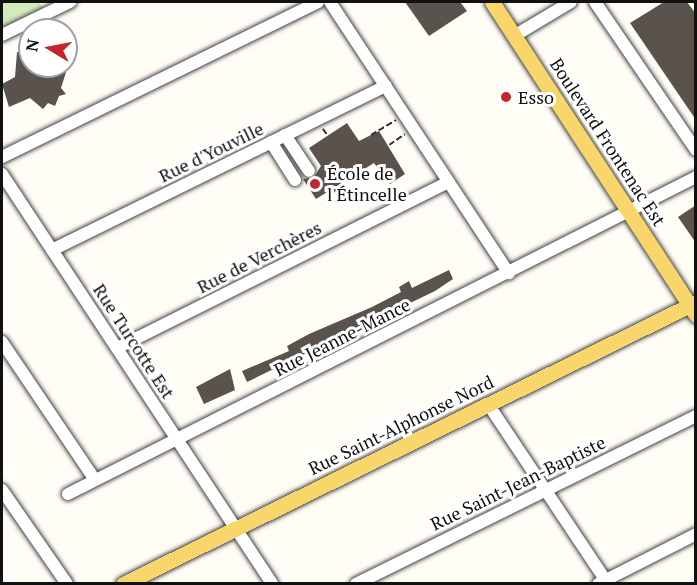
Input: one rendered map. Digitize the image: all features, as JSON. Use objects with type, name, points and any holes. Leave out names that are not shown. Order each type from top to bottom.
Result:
[{"type":"main road","name":"Boulevard Frontenac Est","points":[[492,2],[693,307]]},
{"type":"main road","name":"Rue Saint-Alphonse Nord","points":[[123,584],[488,404],[693,307]]},
{"type":"street","points":[[2,35],[51,6],[70,2]]},
{"type":"street","points":[[2,157],[318,2]]},
{"type":"street","points":[[330,2],[509,273]]},
{"type":"street","points":[[514,36],[572,2]]},
{"type":"street","points":[[595,2],[696,150]]},
{"type":"street","name":"Rue d'Youville","points":[[52,250],[386,86]]},
{"type":"street","points":[[285,135],[309,171]]},
{"type":"street","points":[[271,142],[295,180]]},
{"type":"street","name":"Rue Turcotte Est","points":[[2,174],[272,584]]},
{"type":"street","name":"Rue Jeanne-Mance","points":[[68,494],[632,212],[696,177]]},
{"type":"street","name":"Rue de Verchères","points":[[117,348],[449,182]]},
{"type":"street","points":[[2,342],[95,480]]},
{"type":"street","points":[[488,404],[546,489],[604,582],[696,534]]},
{"type":"street","name":"Rue Saint-Jean-Baptiste","points":[[356,584],[696,416]]},
{"type":"street","points":[[2,490],[67,584]]},
{"type":"path","points":[[371,135],[404,114]]},
{"type":"path","points":[[389,145],[414,128]]},
{"type":"green space","points":[[2,2],[39,2],[43,8],[18,18],[2,27]]},
{"type":"building","points":[[405,2],[460,2],[467,11],[429,36]]},
{"type":"building","points":[[664,2],[687,2],[696,14],[696,120],[630,23]]},
{"type":"building","points":[[18,52],[18,78],[64,78],[61,88],[66,94],[59,96],[55,106],[48,103],[43,109],[30,98],[9,107],[2,84],[15,77]]},
{"type":"building","points":[[347,123],[359,141],[379,131],[405,174],[390,184],[374,163],[316,199],[303,179],[314,177],[321,166],[309,148]]},
{"type":"building","points":[[696,205],[696,243],[678,217]]},
{"type":"building","points":[[449,270],[453,279],[435,291],[247,382],[242,371],[289,351],[287,346],[401,292],[399,287],[409,281],[412,288]]},
{"type":"building","points":[[230,369],[235,390],[204,404],[196,387]]},
{"type":"place","name":"Esso","points":[[506,97]]},
{"type":"place","name":"École de l'Étincelle","points":[[315,184]]}]
